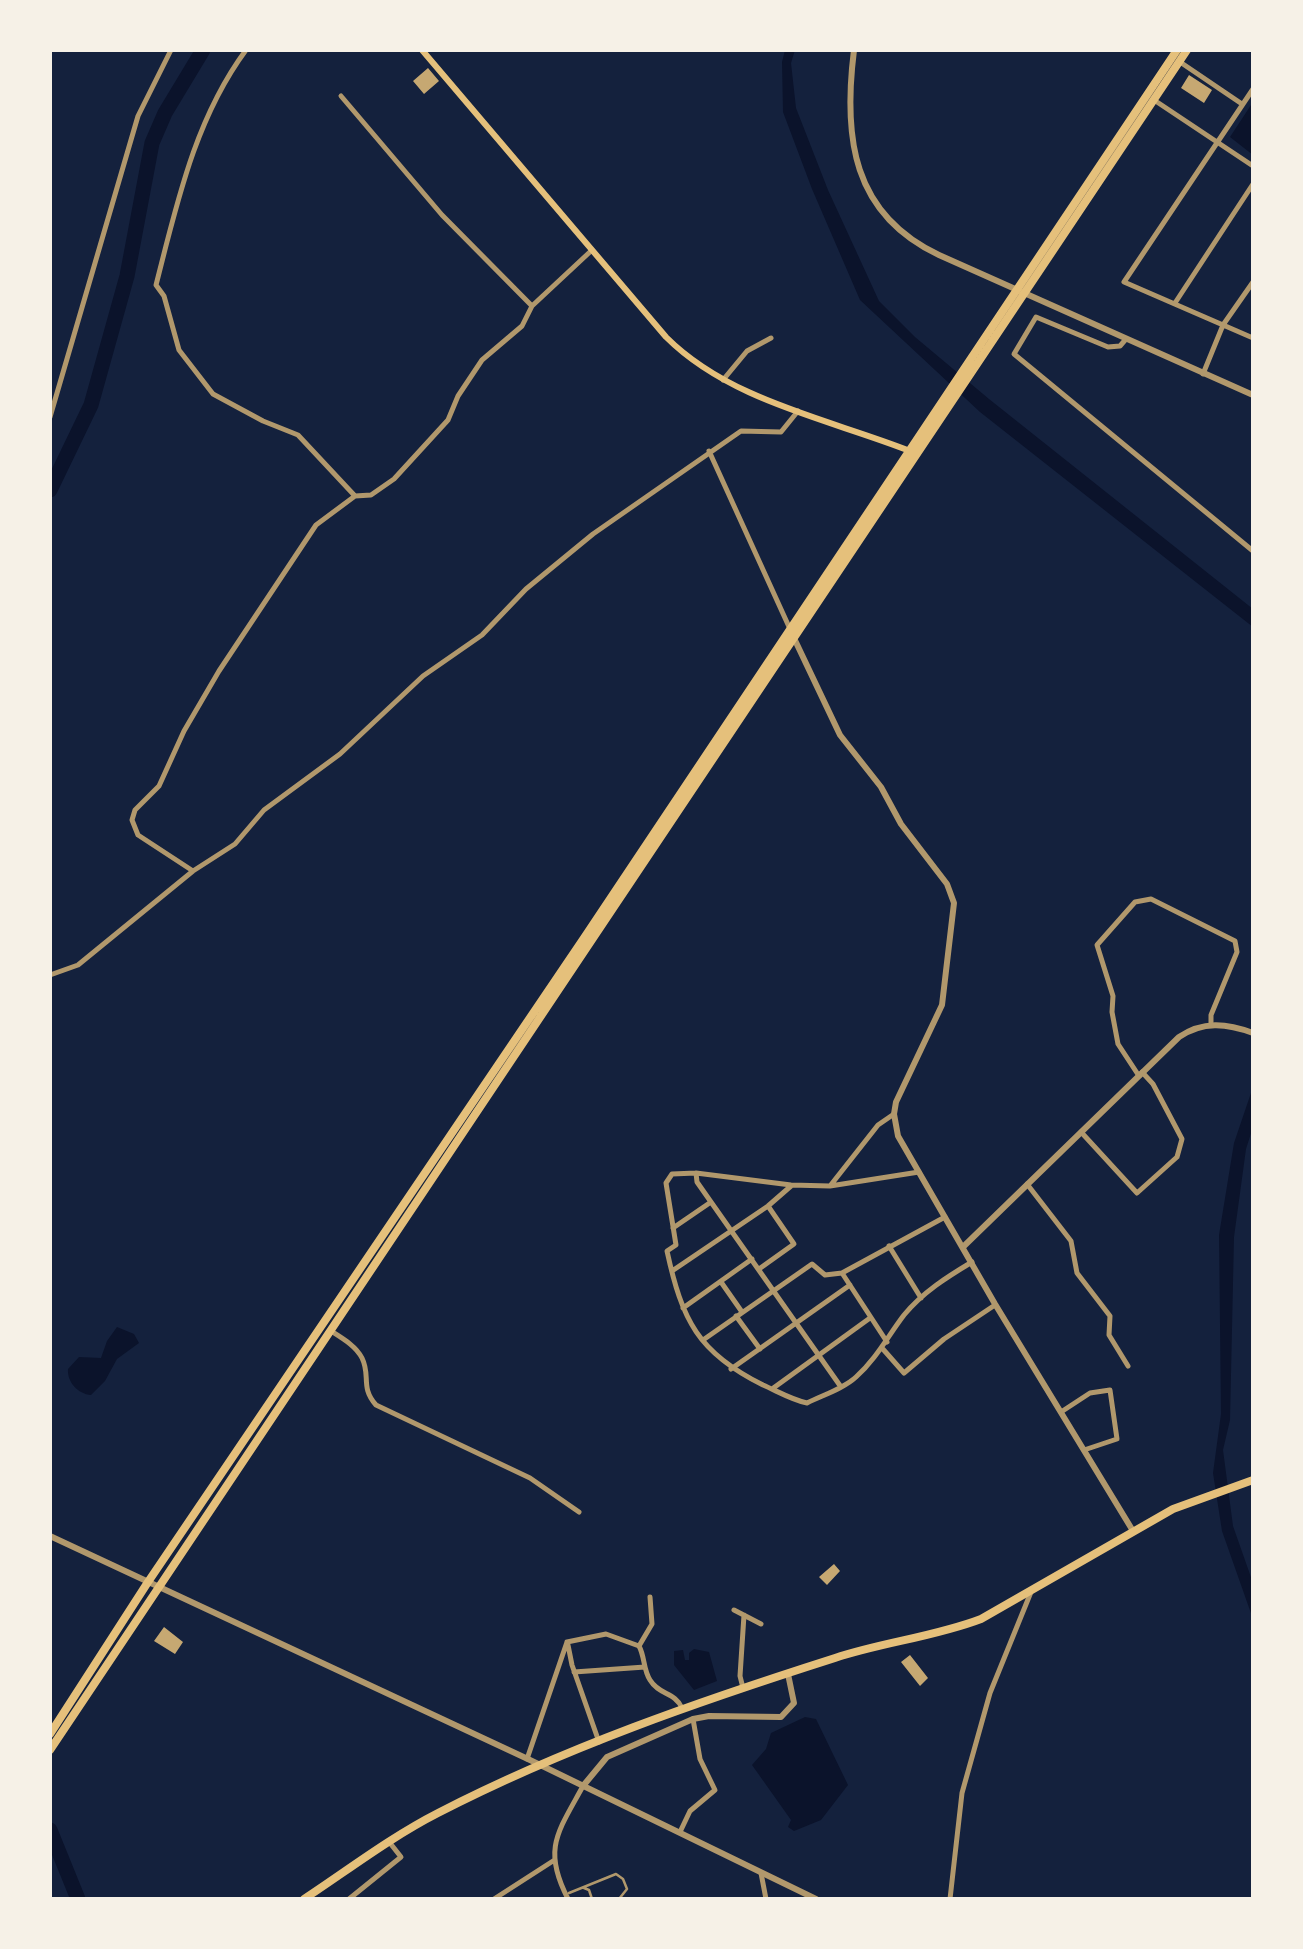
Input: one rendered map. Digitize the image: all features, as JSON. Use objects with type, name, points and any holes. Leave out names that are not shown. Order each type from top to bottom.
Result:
[{"type":"main road","points":[[422,50],[674,346],[698,366],[723,380],[913,453]]},
{"type":"main road","points":[[50,1750],[148,1582],[790,628],[978,357],[1177,50]]},
{"type":"main road","points":[[1022,290],[1187,50]]},
{"type":"main road","points":[[50,1734],[158,1588],[794,638],[913,453]]},
{"type":"main road","points":[[304,1899],[439,1812],[682,1708],[856,1651],[965,1625],[1031,1592],[1132,1530],[1253,1480]]},
{"type":"street","points":[[50,418],[138,116],[171,50]]},
{"type":"street","points":[[246,50],[207,115],[181,188],[156,285],[164,296],[178,350],[213,394],[263,422],[298,435],[355,496]]},
{"type":"street","points":[[854,50],[850,96],[862,173],[877,207],[901,234],[1253,396]]},
{"type":"street","points":[[1180,62],[1242,104]]},
{"type":"street","points":[[1253,89],[1124,282],[1253,338]]},
{"type":"street","points":[[341,96],[442,215],[532,306]]},
{"type":"street","points":[[1154,100],[1253,166]]},
{"type":"street","points":[[1174,303],[1253,184]]},
{"type":"street","points":[[193,871],[138,836],[133,828],[133,814],[159,786],[219,671],[316,525],[355,496],[371,495],[394,480],[448,420],[458,396],[482,360],[522,326],[532,306],[592,250]]},
{"type":"street","points":[[1203,374],[1223,325],[1253,282]]},
{"type":"street","points":[[1126,339],[1120,346],[1108,347],[1036,317],[1014,354],[1252,547]]},
{"type":"street","points":[[723,380],[747,352],[771,338]]},
{"type":"street","points":[[50,975],[78,965],[193,871],[234,844],[264,810],[340,754],[423,676],[482,636],[526,588],[593,534],[740,431],[780,432],[798,410]]},
{"type":"street","points":[[709,452],[840,735],[881,786],[900,824],[947,884],[954,903],[942,1005],[911,1067],[894,1114],[898,1136],[1132,1530]]},
{"type":"street","points":[[1081,1132],[1137,1193],[1178,1157],[1182,1139],[1153,1084],[1140,1074],[1118,1044],[1112,1012],[1114,996],[1096,944],[1135,902],[1150,899],[1236,940],[1237,952],[1211,1024]]},
{"type":"street","points":[[963,1247],[1179,1037],[1211,1024],[1249,1031]]},
{"type":"street","points":[[830,1186],[878,1125],[894,1114]]},
{"type":"street","points":[[920,1172],[830,1186],[672,1174],[666,1183],[676,1245],[667,1251],[683,1308],[702,1340],[731,1369],[807,1403],[853,1380],[921,1298],[972,1262]]},
{"type":"street","points":[[696,1173],[710,1202],[840,1387]]},
{"type":"street","points":[[1027,1184],[1071,1241],[1077,1273],[1110,1316],[1109,1335],[1128,1366]]},
{"type":"street","points":[[672,1271],[791,1186]]},
{"type":"street","points":[[673,1228],[710,1202]]},
{"type":"street","points":[[759,1268],[794,1244],[768,1206]]},
{"type":"street","points":[[702,1340],[812,1264],[824,1275],[842,1273],[945,1217]]},
{"type":"street","points":[[889,1246],[921,1298]]},
{"type":"street","points":[[683,1308],[752,1260]]},
{"type":"street","points":[[842,1273],[904,1373],[944,1338],[995,1304]]},
{"type":"street","points":[[721,1282],[760,1350]]},
{"type":"street","points":[[731,1369],[850,1285]]},
{"type":"street","points":[[772,1389],[870,1318]]},
{"type":"street","points":[[331,1331],[360,1353],[366,1392],[376,1405],[530,1478],[580,1512]]},
{"type":"street","points":[[1061,1412],[1090,1393],[1110,1390],[1117,1439],[1084,1450]]},
{"type":"street","points":[[51,1536],[529,1759],[816,1899]]},
{"type":"street","points":[[950,1899],[956,1826],[967,1776],[990,1693],[1031,1592]]},
{"type":"street","points":[[650,1597],[652,1624],[639,1646],[645,1667],[655,1687],[674,1695],[682,1708]]},
{"type":"street","points":[[734,1610],[761,1624]]},
{"type":"street","points":[[742,1688],[744,1615]]},
{"type":"street","points":[[567,1642],[606,1634],[639,1646]]},
{"type":"street","points":[[529,1759],[567,1642]]},
{"type":"street","points":[[567,1642],[598,1742]]},
{"type":"street","points":[[574,1672],[645,1667]]},
{"type":"street","points":[[567,1897],[553,1861],[555,1842],[583,1786],[607,1757],[709,1716],[781,1718],[794,1703],[788,1674]]},
{"type":"street","points":[[680,1832],[690,1812],[715,1790],[700,1759],[694,1720]]},
{"type":"street","points":[[350,1899],[401,1857],[390,1842]]},
{"type":"street","points":[[494,1899],[553,1861]]},
{"type":"street","points":[[761,1870],[766,1899]]},
{"type":"lane","points":[[567,1897],[618,1875],[626,1889],[619,1899]]},
{"type":"lane","points":[[582,1888],[588,1890],[592,1899]]},
{"type":"water","points":[[785,50],[795,50],[791,63],[796,108],[879,301],[989,399],[1253,609],[1253,627],[980,412],[860,300],[783,112]]},
{"type":"water","points":[[1253,102],[1253,155],[1230,137]]},
{"type":"water","points":[[1253,1087],[1253,1127],[1246,1149],[1234,1237],[1230,1420],[1223,1450],[1233,1526],[1253,1583],[1253,1619],[1222,1531],[1213,1473],[1221,1414],[1219,1235],[1234,1143]]},
{"type":"water","points":[[117,1327],[134,1334],[139,1343],[117,1359],[105,1381],[91,1395],[78,1390],[71,1383],[68,1369],[79,1357],[101,1358]]},
{"type":"water","points":[[694,1649],[709,1652],[717,1681],[694,1690],[674,1665],[674,1651],[683,1650],[685,1660],[689,1660]]},
{"type":"water","points":[[805,1717],[816,1719],[848,1785],[821,1820],[794,1831],[788,1827],[791,1820],[752,1765],[766,1749],[771,1733]]},
{"type":"building","points":[[428,68],[439,81],[424,94],[413,81]]},
{"type":"building","points":[[1189,75],[1212,90],[1204,103],[1181,88]]},
{"type":"building","points":[[834,1564],[840,1571],[827,1585],[819,1577]]},
{"type":"building","points":[[164,1627],[183,1642],[175,1654],[154,1641]]},
{"type":"building","points":[[910,1655],[928,1678],[920,1686],[901,1662]]},
{"type":"waterway","points":[[50,490],[91,405],[127,276],[152,143],[165,113],[203,50]]},
{"type":"waterway","points":[[50,1830],[78,1899]]}]
